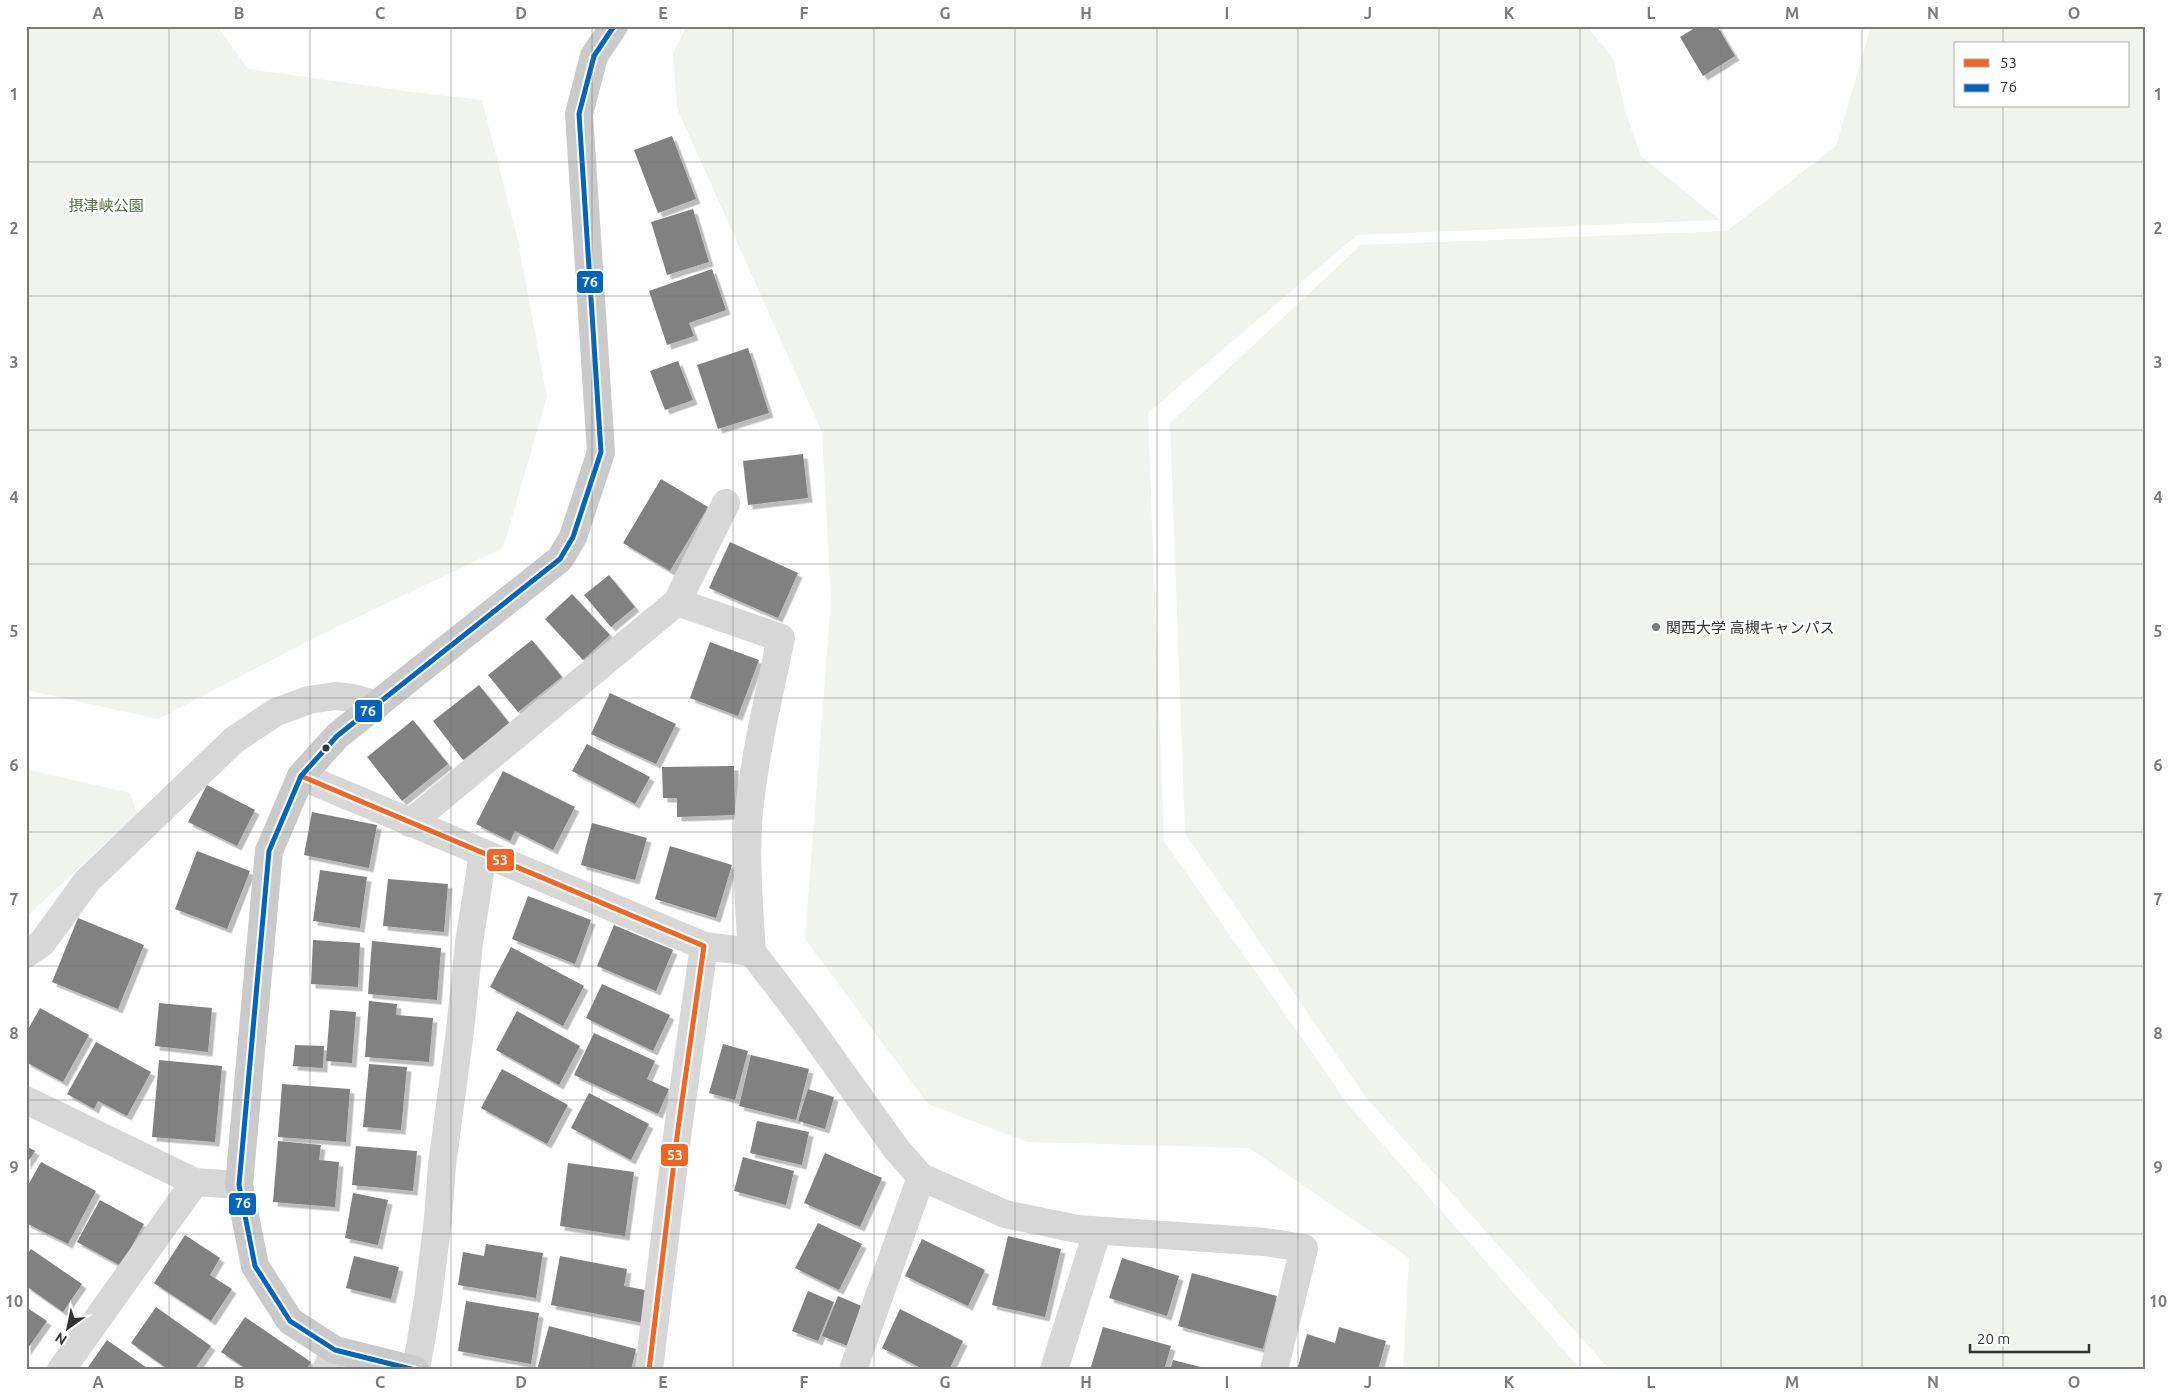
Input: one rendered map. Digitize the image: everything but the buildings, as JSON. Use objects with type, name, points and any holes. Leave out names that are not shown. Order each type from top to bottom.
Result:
[{"type":"main road","points":[[415,1370],[330,1360],[290,1321],[255,1266],[239,1185],[269,851],[300,776],[337,736],[560,559],[573,537],[601,452],[579,114],[594,56],[614,26]]},
{"type":"street","points":[[410,823],[677,602],[726,503]]},
{"type":"street","points":[[677,602],[781,638],[760,734],[749,812],[748,887],[752,952],[804,1020],[896,1150],[921,1177],[1006,1214],[1097,1232],[1226,1239],[1304,1248],[1274,1370]]},
{"type":"street","points":[[26,954],[42,943],[87,881],[234,740],[276,712],[309,700],[335,696],[377,704]]},
{"type":"street","points":[[300,776],[704,946],[752,952]]},
{"type":"street","points":[[415,1370],[428,1299],[469,943],[484,854]]},
{"type":"street","points":[[649,1370],[678,1129],[704,946]]},
{"type":"street","points":[[26,1100],[195,1182],[239,1185]]},
{"type":"street","points":[[853,1370],[921,1177]]},
{"type":"street","points":[[61,1370],[195,1182]]},
{"type":"street","points":[[1054,1370],[1097,1232]]},
{"type":"green space","name":"摂津峡公園","points":[[26,26],[217,26],[248,69],[482,100],[518,241],[547,397],[503,548],[322,634],[158,719],[26,690]]},
{"type":"green space","points":[[687,26],[1587,26],[1613,58],[1625,111],[1641,156],[1720,220],[1357,235],[1148,413],[1164,841],[1350,1107],[1581,1370],[1403,1370],[1409,1258],[1249,1148],[1027,1142],[928,1104],[805,939],[831,600],[822,432],[677,108],[673,53]]},
{"type":"green space","name":"関西大学 高槻キャンパス","points":[[1871,26],[2146,26],[2146,1370],[1610,1370],[1364,1095],[1185,833],[1170,423],[1361,245],[1727,231],[1836,146]]},
{"type":"green space","points":[[26,769],[130,793],[137,814],[26,917]]},
{"type":"transit line","name":"76","points":[[415,1370],[335,1350],[290,1321],[255,1266],[239,1185],[269,851],[301,776],[337,736],[560,559],[573,537],[601,452],[579,114],[594,56],[614,26]]},
{"type":"transit line","name":"53","points":[[301,776],[704,946],[678,1129],[649,1370]]},
{"type":"place","name":"関西大学 高槻キャンパス","points":[[1656,627]]}]
